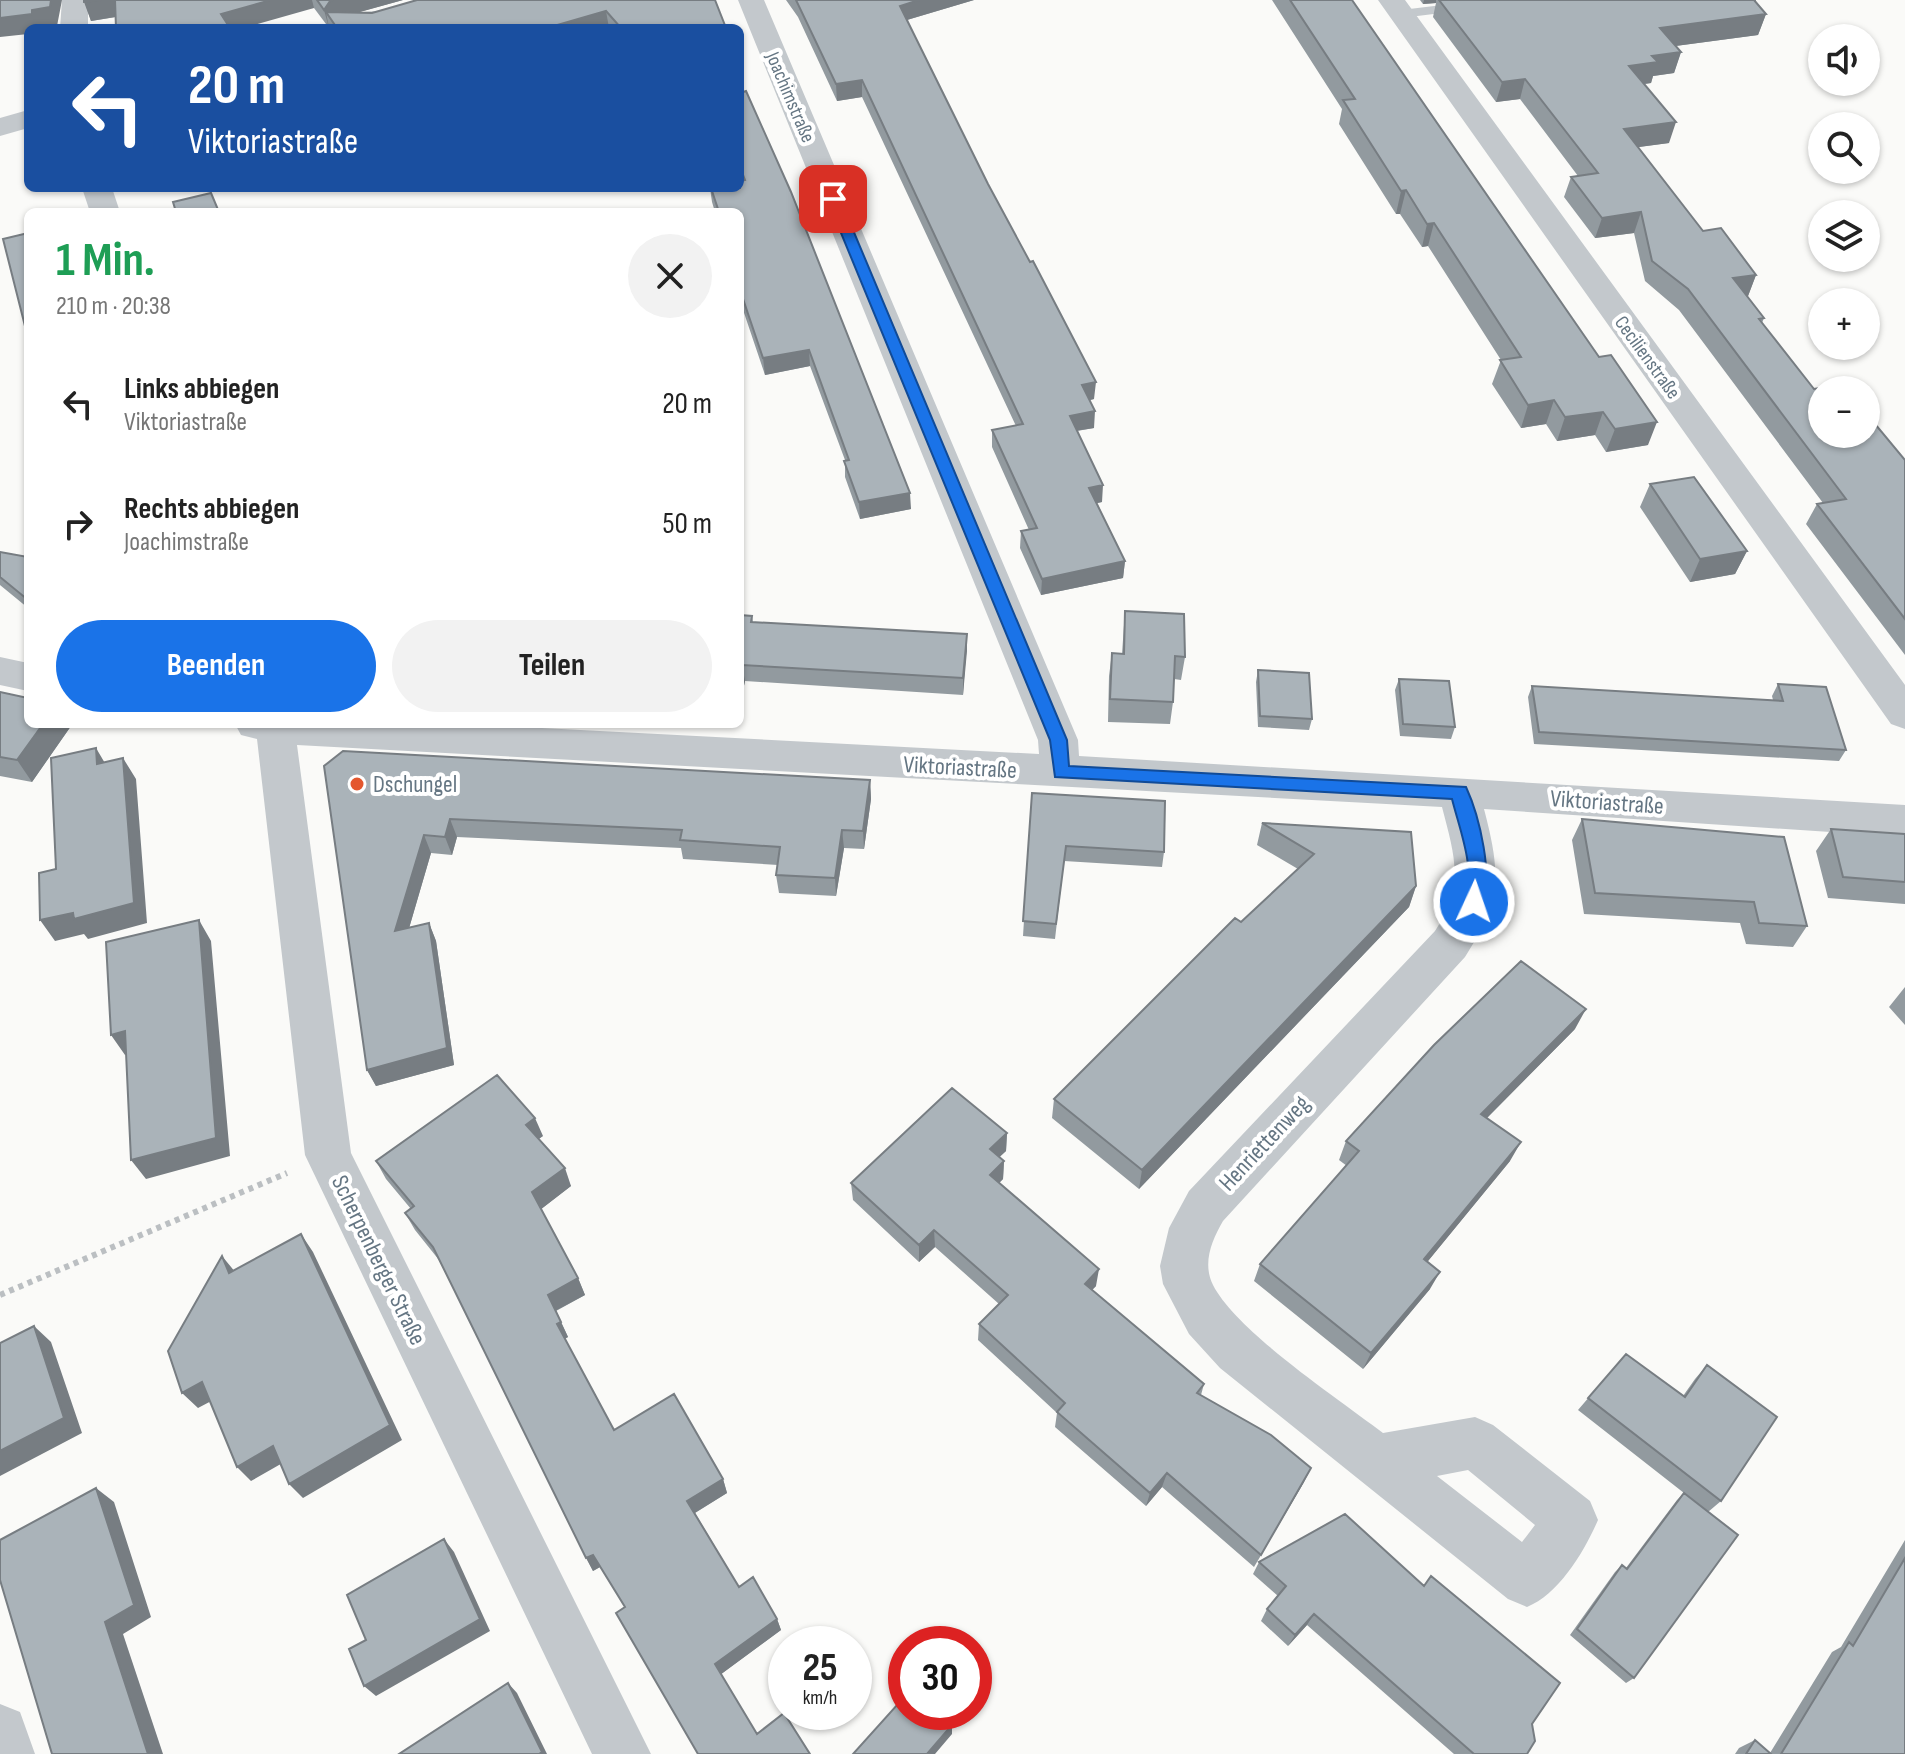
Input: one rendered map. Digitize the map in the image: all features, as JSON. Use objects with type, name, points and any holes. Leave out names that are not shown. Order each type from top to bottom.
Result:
[{"type":"street","points":[[74,24],[75,0]]},
{"type":"street","name":"Joachimstraße","points":[[751,0],[1058,740],[1061,772]]},
{"type":"street","name":"Cecilienstraße","points":[[1396,7],[1905,714]]},
{"type":"street","points":[[0,127],[24,120]]},
{"type":"street","points":[[0,671],[24,676]]},
{"type":"street","name":"Scherpenberger Straße","points":[[269,728],[328,1155],[622,1754]]},
{"type":"street","name":"Viktoriastraße","points":[[303,728],[1459,792],[1905,821]]},
{"type":"street","name":"Henriettenweg","points":[[1380,1460],[1238,1351],[1215,1329],[1183,1273],[1183,1245],[1206,1206],[1450,944],[1469,918],[1479,887],[1459,792]]},
{"type":"street","points":[[0,1732],[6,1754]]},
{"type":"lane","points":[[1396,7],[1515,0]]},
{"type":"path","points":[[0,1295],[328,1155]]},
{"type":"building","points":[[0,0],[51,0],[50,7],[32,10],[32,14],[0,18]]},
{"type":"building","points":[[115,0],[271,0],[221,14],[227,24],[116,24]]},
{"type":"building","points":[[317,0],[333,0],[324,10]]},
{"type":"building","points":[[417,0],[715,0],[724,24],[617,24],[606,11],[561,24],[334,24],[326,12],[372,13]]},
{"type":"building","points":[[796,0],[919,0],[900,6],[988,184],[1030,262],[1033,261],[1096,382],[1082,385],[1095,411],[1070,416],[1103,485],[1089,488],[1125,561],[1042,579],[1021,531],[1037,528],[992,430],[1023,424],[862,80],[836,84]]},
{"type":"building","points":[[1290,0],[1352,0],[1599,357],[1611,355],[1657,422],[1615,429],[1603,412],[1565,417],[1554,400],[1528,405],[1500,360],[1521,357],[1434,223],[1427,224],[1406,190],[1401,191],[1343,100],[1355,99]]},
{"type":"building","points":[[1439,0],[1754,0],[1766,14],[1660,28],[1681,52],[1652,56],[1658,62],[1629,66],[1676,122],[1624,129],[1703,231],[1721,228],[1756,275],[1733,278],[1764,318],[1759,319],[1808,381],[1808,448],[1880,448],[1880,430],[1905,460],[1905,619],[1817,504],[1846,499],[1688,289],[1652,261],[1641,212],[1602,218],[1571,177],[1598,173],[1525,79],[1502,82]]},
{"type":"building","points":[[744,92],[791,192],[910,493],[859,502],[844,461],[849,460],[809,350],[763,358],[744,302],[744,208],[718,208],[712,192],[744,192]]},
{"type":"building","points":[[211,193],[217,208],[175,208],[173,202]]},
{"type":"building","points":[[24,234],[24,322],[3,239]]},
{"type":"building","points":[[1694,477],[1747,551],[1700,559],[1650,484]]},
{"type":"building","points":[[0,552],[24,556],[24,597],[0,577]]},
{"type":"building","points":[[1125,611],[1184,614],[1185,657],[1175,656],[1173,702],[1110,699],[1112,653],[1124,654]]},
{"type":"building","points":[[744,615],[752,616],[751,622],[967,634],[963,678],[744,665]]},
{"type":"building","points":[[1258,670],[1309,673],[1312,719],[1260,716]]},
{"type":"building","points":[[1399,679],[1449,681],[1455,727],[1403,724]]},
{"type":"building","points":[[1778,684],[1826,687],[1846,750],[1539,732],[1532,686],[1783,701]]},
{"type":"building","points":[[0,692],[24,697],[24,728],[40,728],[17,760],[0,757]]},
{"type":"building","points":[[96,748],[97,764],[123,758],[134,903],[74,919],[73,913],[40,920],[39,873],[56,869],[51,758]]},
{"type":"building","points":[[343,751],[870,780],[863,831],[842,830],[835,878],[776,875],[780,847],[680,840],[682,830],[450,819],[445,837],[424,835],[395,931],[429,923],[447,1048],[367,1070],[324,766]]},
{"type":"building","points":[[1032,793],[1165,801],[1164,852],[1066,846],[1056,924],[1023,921]]},
{"type":"building","points":[[1582,819],[1784,837],[1807,926],[1759,923],[1754,902],[1595,893]]},
{"type":"building","points":[[1262,823],[1411,832],[1416,886],[1142,1170],[1054,1099],[1235,918],[1241,922],[1314,854]]},
{"type":"building","points":[[1831,829],[1905,834],[1905,882],[1843,877]]},
{"type":"building","points":[[199,920],[216,1138],[131,1160],[125,1031],[111,1035],[106,942]]},
{"type":"building","points":[[1521,961],[1586,1009],[1481,1114],[1521,1142],[1424,1259],[1440,1272],[1371,1353],[1260,1264],[1359,1151],[1346,1141],[1434,1045]]},
{"type":"building","points":[[497,1075],[535,1118],[526,1125],[565,1168],[532,1192],[578,1278],[548,1295],[561,1322],[557,1324],[614,1430],[674,1394],[723,1479],[687,1501],[739,1587],[753,1577],[777,1619],[715,1664],[757,1734],[768,1725],[768,1730],[795,1730],[810,1754],[698,1754],[616,1613],[625,1607],[593,1555],[586,1558],[433,1247],[405,1213],[414,1206],[376,1161]]},
{"type":"building","points":[[952,1088],[1007,1133],[990,1149],[1004,1161],[990,1175],[1099,1269],[1085,1284],[1204,1384],[1197,1393],[1271,1435],[1311,1468],[1261,1555],[1167,1473],[1150,1493],[1057,1412],[1065,1403],[979,1324],[1008,1295],[934,1230],[919,1245],[851,1183]]},
{"type":"building","points":[[301,1234],[390,1425],[289,1484],[273,1446],[237,1467],[202,1382],[182,1393],[168,1351],[222,1256],[229,1273]]},
{"type":"building","points":[[34,1326],[64,1418],[0,1451],[0,1343]]},
{"type":"building","points":[[1626,1354],[1685,1397],[1707,1365],[1777,1417],[1721,1501],[1588,1398]]},
{"type":"building","points":[[96,1488],[134,1605],[105,1622],[148,1754],[52,1754],[0,1580],[0,1540]]},
{"type":"building","points":[[1684,1493],[1738,1535],[1634,1678],[1577,1629],[1622,1565],[1627,1569]]},
{"type":"building","points":[[1345,1514],[1424,1586],[1431,1576],[1560,1683],[1532,1724],[1535,1741],[1527,1754],[1474,1754],[1314,1614],[1295,1635],[1267,1609],[1286,1586],[1259,1562]]},
{"type":"building","points":[[444,1539],[480,1619],[364,1686],[349,1649],[366,1640],[347,1595]]},
{"type":"building","points":[[1905,1558],[1905,1754],[1781,1754],[1849,1642],[1853,1646]]},
{"type":"building","points":[[508,1683],[542,1752],[539,1754],[399,1754]]},
{"type":"building","points":[[888,1715],[888,1730],[948,1730],[927,1754],[853,1754]]},
{"type":"building","points":[[1755,1740],[1771,1754],[1746,1754]]},
{"type":"place","name":"Dschungel","points":[[357,784]]},
{"type":"route","points":[[833,199],[1058,740],[1061,772],[1459,792],[1476,862],[1479,887],[1474,902]]}]
